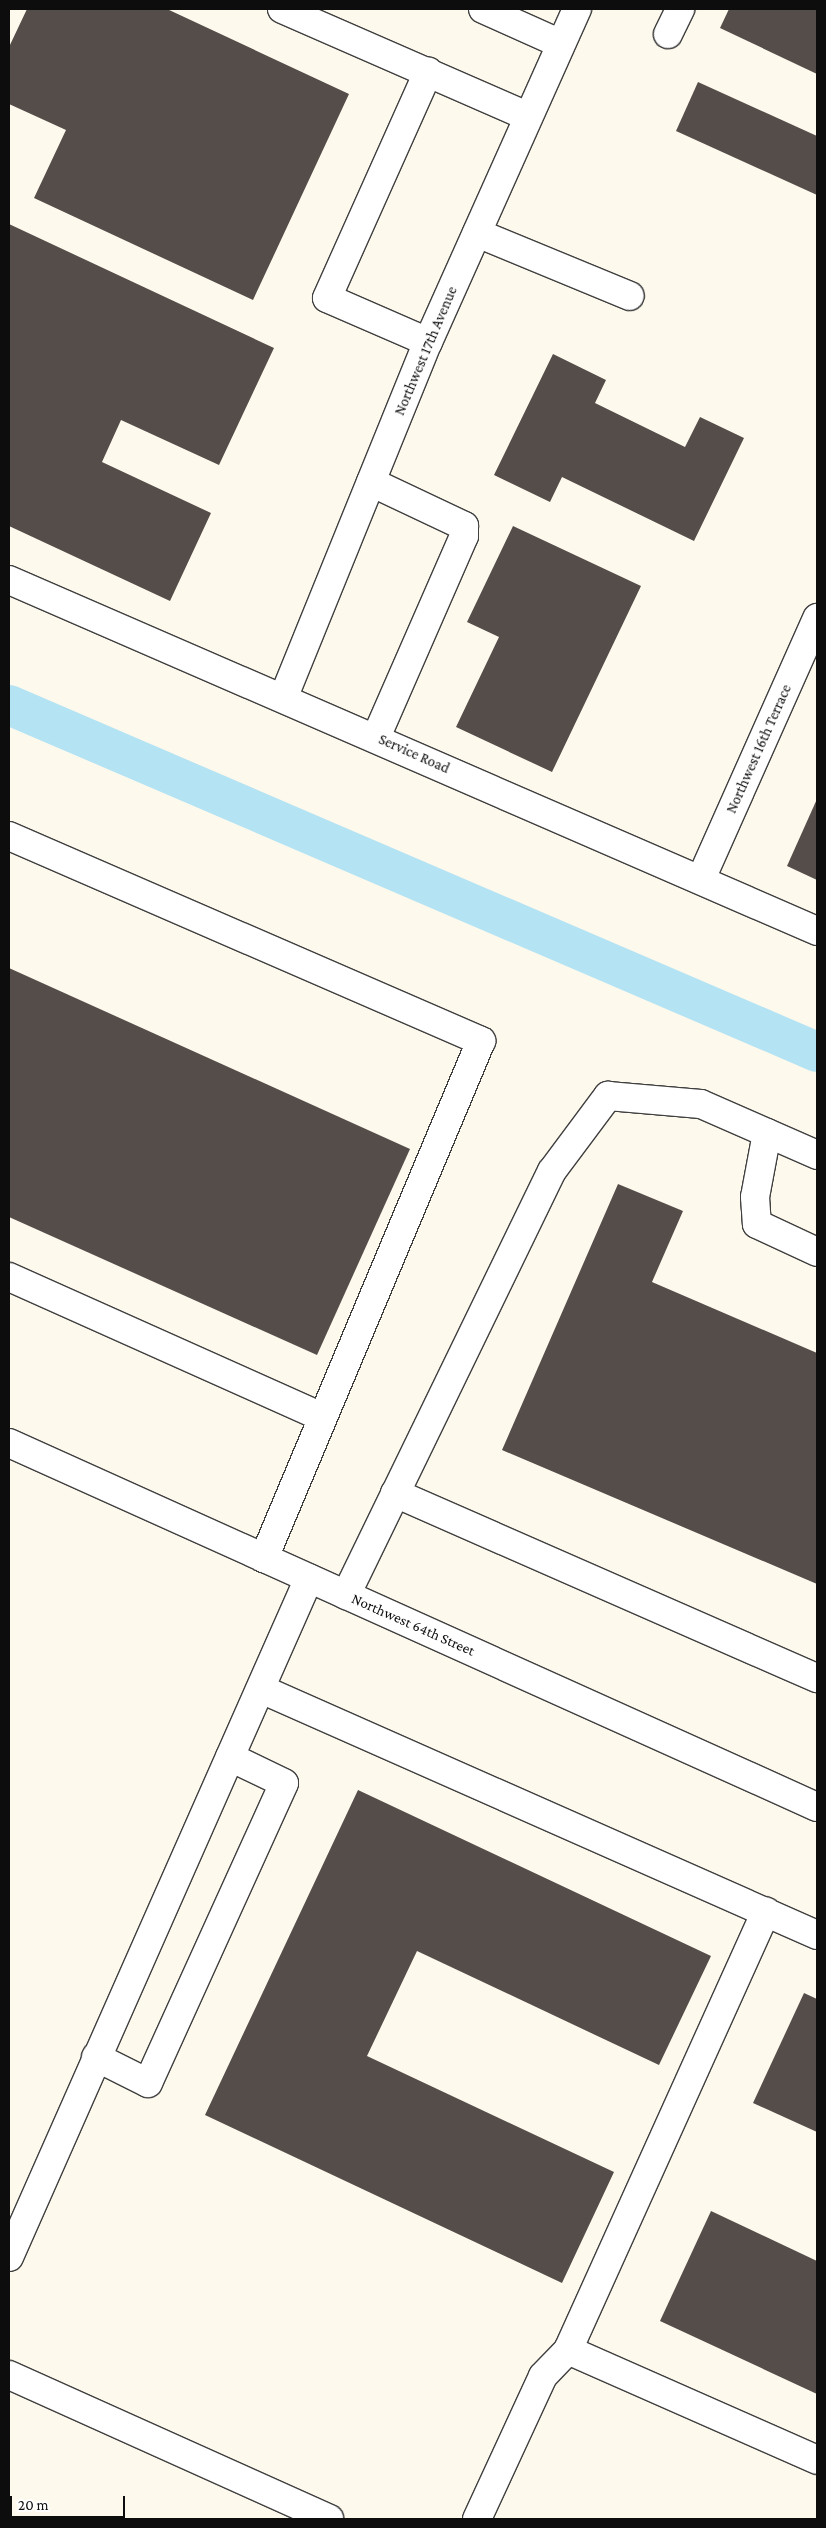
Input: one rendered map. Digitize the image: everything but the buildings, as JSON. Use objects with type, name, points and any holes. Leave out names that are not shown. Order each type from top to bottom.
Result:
[{"type":"street","points":[[282,9],[527,116]]},
{"type":"street","points":[[483,9],[560,44]]},
{"type":"street","name":"Northwest 17th Avenue","points":[[284,696],[428,342],[527,116],[577,9]]},
{"type":"street","points":[[668,34],[680,9]]},
{"type":"street","points":[[428,72],[327,298],[428,342]]},
{"type":"street","points":[[477,233],[630,296]]},
{"type":"street","points":[[372,482],[464,526],[464,536],[376,737]]},
{"type":"street","name":"Service Road","points":[[9,580],[284,696],[817,930]]},
{"type":"street","name":"Northwest 16th Terrace","points":[[701,879],[817,618]]},
{"type":"street","points":[[9,836],[482,1041],[264,1558]]},
{"type":"street","points":[[346,1595],[552,1171],[608,1096],[701,1104],[817,1155]]},
{"type":"street","points":[[767,1133],[756,1197],[756,1224],[817,1252]]},
{"type":"street","points":[[9,1276],[322,1417]]},
{"type":"street","name":"Northwest 64th Street","points":[[9,1443],[817,1807]]},
{"type":"street","points":[[395,1493],[817,1678]]},
{"type":"street","points":[[9,2257],[309,1578]]},
{"type":"street","points":[[260,1689],[817,1935]]},
{"type":"street","points":[[96,2057],[148,2083],[280,1792],[284,1783],[230,1757]]},
{"type":"street","points":[[477,2519],[543,2376],[568,2350],[766,1912]]},
{"type":"street","points":[[568,2350],[817,2460]]},
{"type":"street","points":[[9,2374],[329,2519]]},
{"type":"waterway","points":[[9,705],[817,1052]]}]
